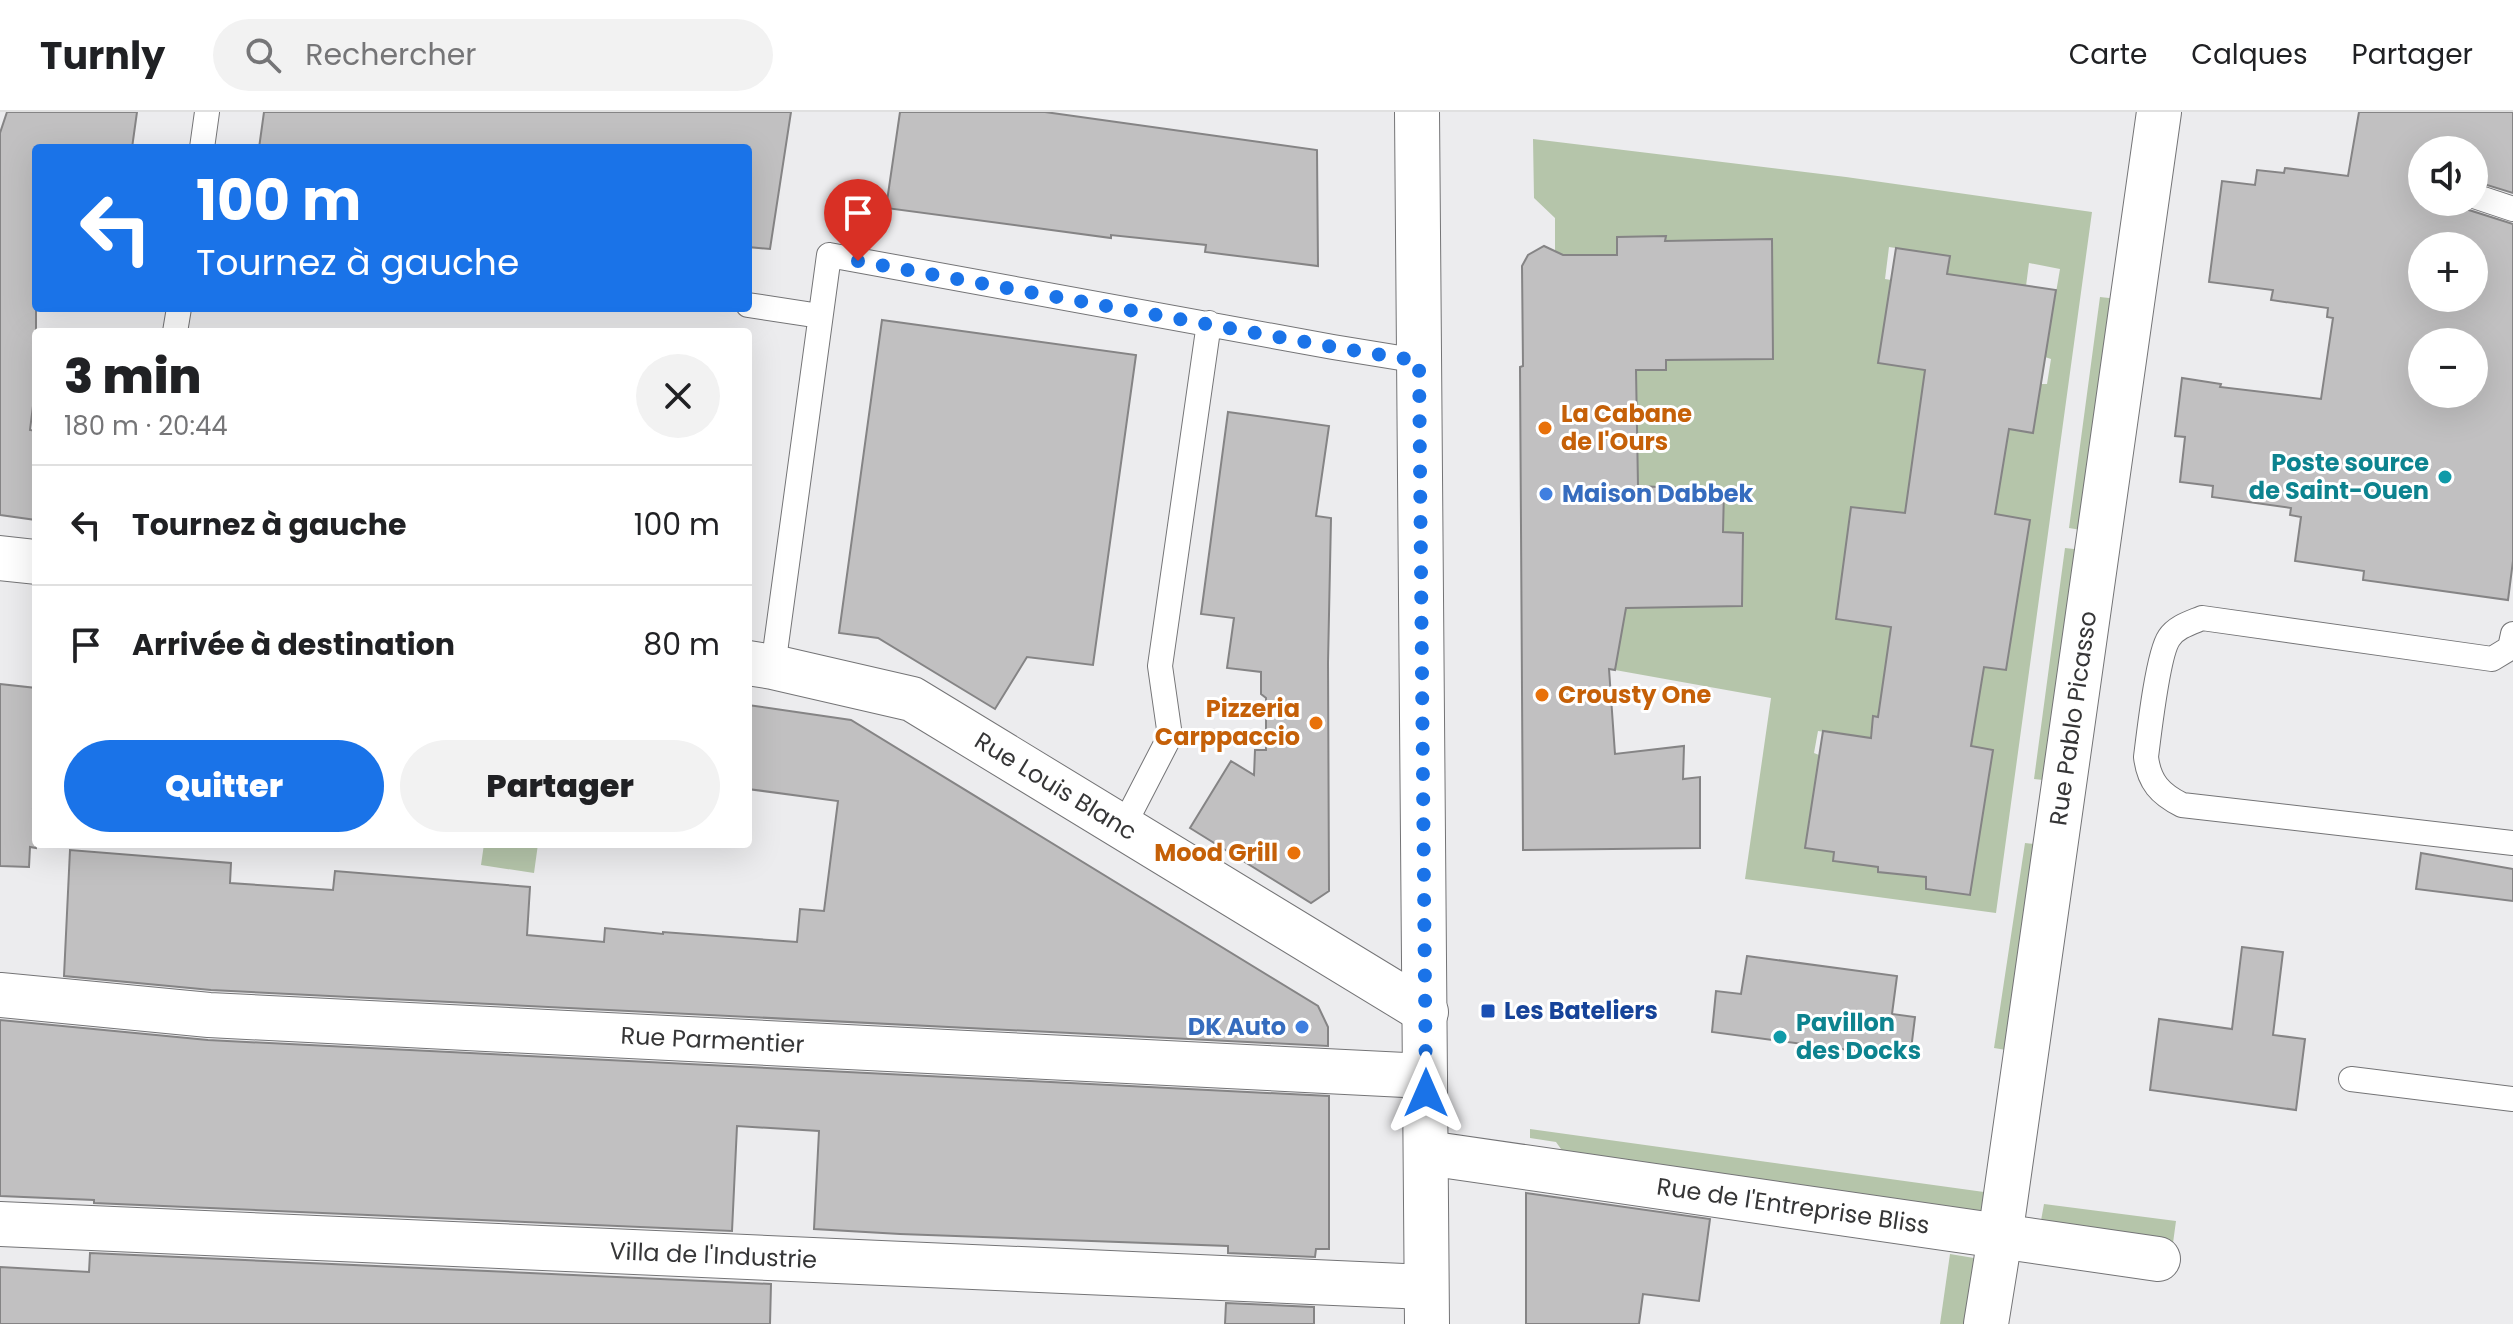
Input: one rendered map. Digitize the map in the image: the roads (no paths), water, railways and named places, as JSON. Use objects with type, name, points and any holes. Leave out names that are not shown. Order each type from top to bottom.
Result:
[{"type":"street","points":[[1417,112],[1426,1305]]},
{"type":"street","name":"Rue Pablo Picasso","points":[[1986,1324],[2159,112]]},
{"type":"street","points":[[0,558],[32,562]]},
{"type":"street","name":"Rue Louis Blanc","points":[[760,665],[912,699],[1426,1012]]},
{"type":"street","name":"Rue Parmentier","points":[[0,995],[209,1015],[1425,1076]]},
{"type":"street","name":"Rue de l'Entreprise Bliss","points":[[1427,1153],[2158,1259]]},
{"type":"street","name":"Villa de l'Industrie","points":[[0,1224],[1426,1305]]},
{"type":"lane","points":[[203,144],[207,112]]},
{"type":"lane","points":[[2488,201],[2513,209]]},
{"type":"lane","points":[[760,665],[829,255],[1419,361]]},
{"type":"lane","points":[[752,306],[820,316]]},
{"type":"lane","points":[[1123,827],[1170,736],[1160,666],[1209,323]]},
{"type":"lane","points":[[2513,634],[2510,648],[2492,659],[2202,618],[2184,625],[2169,637],[2162,656],[2146,757],[2148,773],[2155,787],[2167,798],[2182,805],[2513,843]]},
{"type":"lane","points":[[2351,1079],[2513,1099]]},
{"type":"place","name":"La Cabane de l'Ours","points":[[1545,428]]},
{"type":"place","name":"Poste source de Saint-Ouen","points":[[2445,477]]},
{"type":"place","name":"Maison Dabbek","points":[[1546,494]]},
{"type":"place","name":"Crousty One","points":[[1542,695]]},
{"type":"place","name":"Pizzeria Carppaccio","points":[[1316,723]]},
{"type":"place","name":"Mood Grill","points":[[1294,853]]},
{"type":"place","name":"Les Bateliers","points":[[1488,1011]]},
{"type":"place","name":"DK Auto","points":[[1302,1027]]},
{"type":"place","name":"Pavillon des Docks","points":[[1780,1037]]}]
